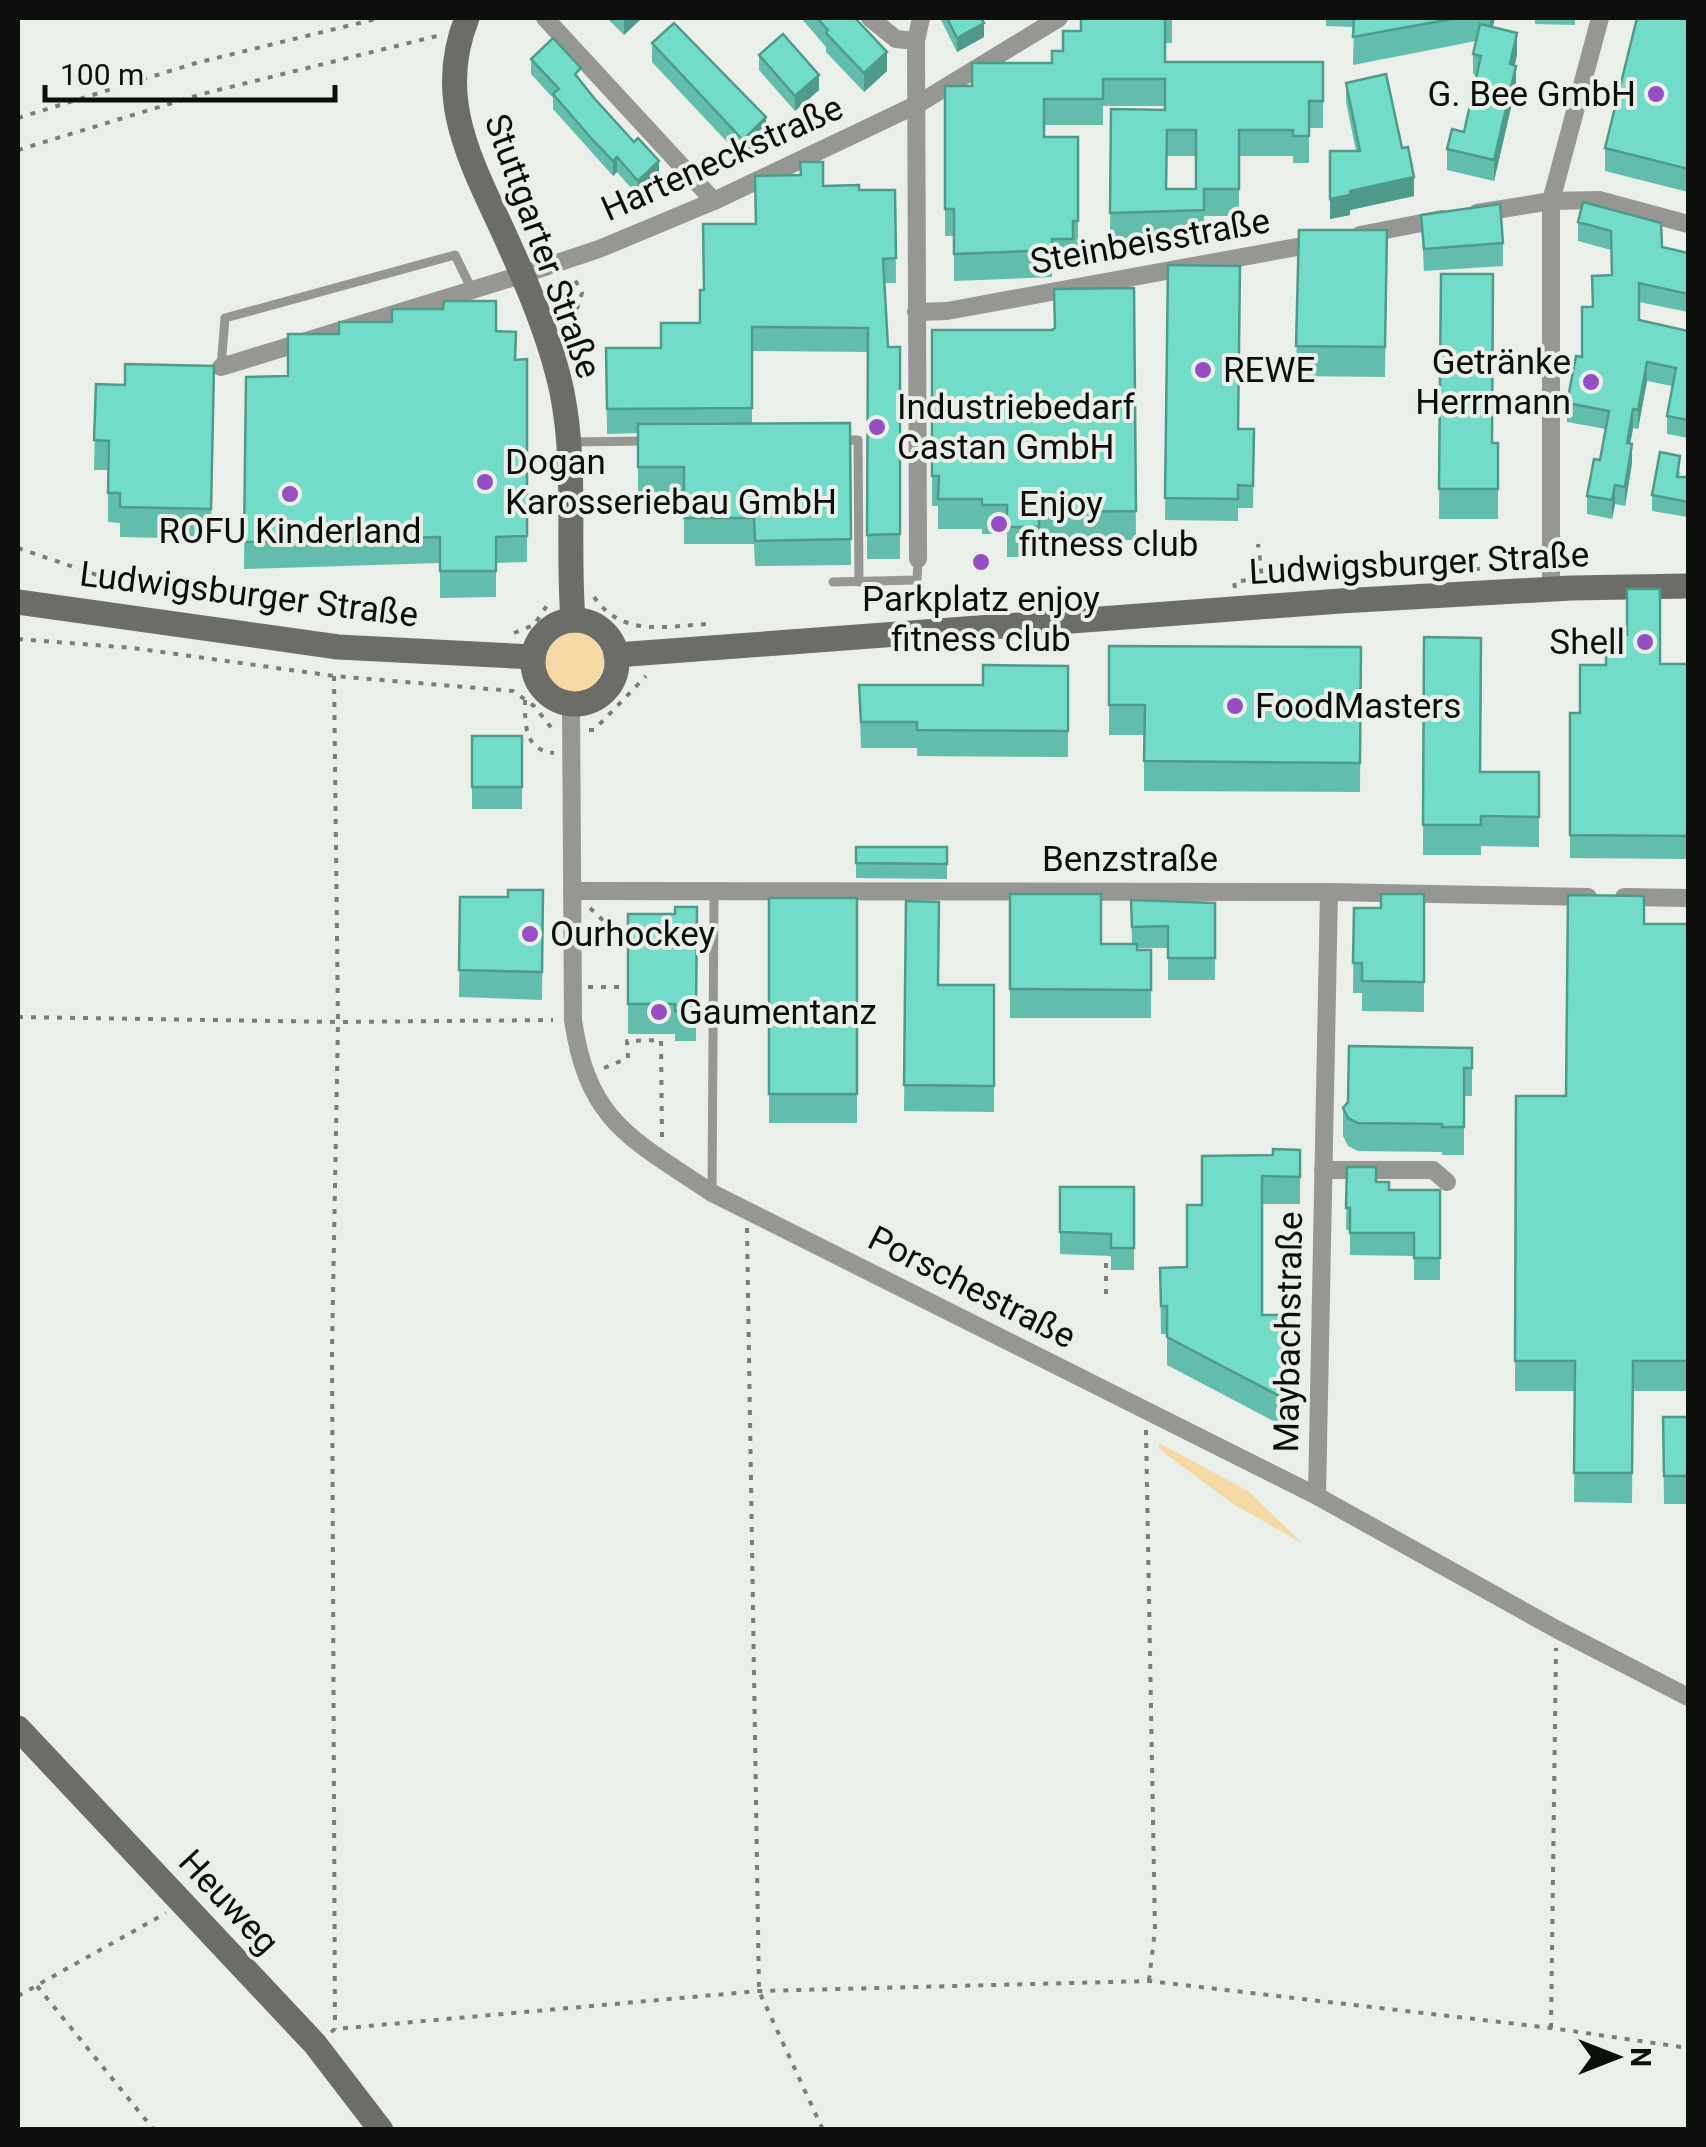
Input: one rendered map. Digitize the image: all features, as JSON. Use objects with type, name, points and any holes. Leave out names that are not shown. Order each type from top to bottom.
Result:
[{"type":"main road","name":"Stuttgarter Straße","points":[[467,18],[461,33],[455,81],[458,128],[554,358],[568,442],[579,604]]},
{"type":"main road","name":"Ludwigsburger Straße","points":[[616,655],[641,640],[1551,589],[1688,586]]},
{"type":"main road","name":"Ludwigsburger Straße","points":[[18,602],[338,647],[533,657]]},
{"type":"main road","points":[[579,604],[604,632],[616,655],[613,678],[605,691],[592,700],[571,704],[543,689],[536,677],[533,657],[550,628],[579,604]]},
{"type":"main road","name":"Heuweg","points":[[18,1728],[315,2044],[381,2130]]},
{"type":"street","points":[[546,18],[714,202]]},
{"type":"street","points":[[870,18],[896,39],[916,41]]},
{"type":"street","points":[[918,559],[916,41],[921,18]]},
{"type":"street","points":[[1551,589],[1551,201],[1600,18]]},
{"type":"street","name":"Harteneckstraße","points":[[221,367],[521,276],[714,202],[918,104],[1053,19]]},
{"type":"street","name":"Steinbeisstraße","points":[[916,312],[947,311],[1551,201],[1599,200],[1688,224]]},
{"type":"street","name":"Porschestraße","points":[[571,704],[573,1020],[579,1059],[592,1093],[637,1144],[748,1212],[1317,1496],[1556,1630],[1688,1697]]},
{"type":"street","name":"Benzstraße","points":[[572,891],[1330,892],[1688,898]]},
{"type":"street","name":"Maybachstraße","points":[[1317,1496],[1330,892]]},
{"type":"street","name":"Maybachstraße","points":[[1323,1170],[1433,1170],[1447,1182]]},
{"type":"lane","points":[[221,367],[225,318],[455,256],[472,290]]},
{"type":"lane","points":[[822,440],[858,440],[859,582]]},
{"type":"lane","points":[[568,442],[655,441]]},
{"type":"lane","points":[[833,582],[917,580],[918,559]]},
{"type":"lane","points":[[712,1193],[714,891]]},
{"type":"path","points":[[18,118],[196,63],[380,18]]},
{"type":"path","points":[[18,150],[202,94],[438,36]]},
{"type":"path","points":[[1235,588],[1234,582],[1262,578],[1258,544]]},
{"type":"path","points":[[18,548],[96,576],[104,598]]},
{"type":"path","points":[[508,634],[534,625],[551,598],[610,614],[641,640],[646,677],[594,730],[552,730],[534,706],[524,700]]},
{"type":"path","points":[[18,639],[133,648],[334,676],[512,691],[524,700],[525,724],[532,745],[544,752],[574,756]]},
{"type":"path","points":[[334,676],[338,1022],[332,1350],[336,2028],[759,1992],[1149,1981],[1688,2048]]},
{"type":"path","points":[[572,891],[626,942]]},
{"type":"path","points":[[573,988],[628,987]]},
{"type":"path","points":[[18,1017],[338,1022],[573,1020]]},
{"type":"path","points":[[586,1076],[628,1058],[627,1040],[661,1040],[663,1161]]},
{"type":"path","points":[[748,1212],[759,1992],[823,2130]]},
{"type":"path","points":[[1106,1294],[1106,1262],[1114,1255],[1126,1255]]},
{"type":"path","points":[[1146,1410],[1155,1930],[1149,1981]]},
{"type":"path","points":[[1551,2028],[1556,1630]]},
{"type":"path","points":[[18,1996],[183,1904]]},
{"type":"path","points":[[37,1986],[154,2130]]},
{"type":"shaded area","points":[[573,630],[595,639],[604,661],[595,683],[573,692],[551,683],[542,661],[551,639]]},
{"type":"shaded area","points":[[1159,1443],[1248,1491],[1302,1543],[1233,1504],[1159,1449]]},
{"type":"building","points":[[817,18],[855,18],[887,52],[864,73]]},
{"type":"building","points":[[947,18],[981,18],[984,23],[957,38]]},
{"type":"building","points":[[1081,18],[1165,18],[1165,62],[1323,62],[1323,101],[1309,101],[1309,136],[1293,136],[1293,130],[1239,130],[1239,189],[1204,189],[1204,210],[1110,213],[1111,109],[1165,110],[1165,79],[1103,79],[1103,99],[1044,99],[1044,137],[1078,137],[1078,221],[1073,221],[1073,239],[1052,239],[1052,250],[954,254],[954,209],[945,209],[945,86],[972,86],[972,63],[1052,63],[1052,51],[1063,51],[1063,31],[1081,31]],"holes":[[[1167,130],[1196,130],[1196,189],[1166,189]]]},
{"type":"building","points":[[1354,18],[1457,18],[1353,37]]},
{"type":"building","name":"G. Bee GmbH","points":[[1637,18],[1688,18],[1688,169],[1605,148]]},
{"type":"building","points":[[674,23],[766,117],[743,140],[652,43]]},
{"type":"building","points":[[1480,24],[1517,33],[1510,64],[1516,66],[1494,160],[1447,149],[1452,129],[1464,132],[1481,56],[1473,54]]},
{"type":"building","points":[[783,34],[819,75],[795,96],[759,55]]},
{"type":"building","points":[[553,38],[581,68],[575,74],[594,98],[634,142],[638,138],[659,161],[638,181],[617,157],[613,161],[591,138],[553,94],[559,89],[531,59]]},
{"type":"building","points":[[1386,74],[1402,148],[1408,147],[1414,177],[1330,199],[1330,151],[1360,151],[1346,83]]},
{"type":"building","points":[[800,162],[823,162],[823,186],[895,190],[896,258],[883,259],[888,347],[900,347],[900,534],[867,535],[868,328],[752,327],[752,408],[607,409],[606,348],[661,348],[661,323],[700,323],[703,224],[756,224],[755,176],[801,175]]},
{"type":"building","points":[[1583,202],[1661,223],[1662,247],[1688,253],[1688,294],[1639,283],[1639,320],[1688,331],[1688,420],[1667,416],[1676,368],[1647,362],[1627,443],[1632,444],[1625,487],[1615,485],[1612,500],[1587,496],[1594,459],[1600,460],[1609,411],[1567,403],[1576,356],[1582,357],[1582,307],[1593,307],[1592,276],[1612,275],[1611,231],[1578,222]]},
{"type":"building","points":[[1500,204],[1503,243],[1424,249],[1421,215]]},
{"type":"building","points":[[1299,230],[1387,230],[1385,347],[1296,346]]},
{"type":"building","name":"REWE","points":[[1168,265],[1240,266],[1238,429],[1254,429],[1253,486],[1238,485],[1238,499],[1165,498]]},
{"type":"building","points":[[1441,274],[1493,274],[1492,443],[1498,443],[1498,489],[1439,489]]},
{"type":"building","points":[[1134,288],[1136,511],[1039,512],[1039,527],[1007,527],[1007,505],[982,505],[982,499],[938,499],[939,476],[932,476],[932,330],[1052,330],[1054,289]]},
{"type":"building","points":[[444,301],[496,301],[496,331],[516,332],[515,360],[527,359],[527,536],[496,537],[496,571],[440,571],[440,537],[244,542],[246,377],[288,376],[288,334],[339,334],[339,322],[392,322],[392,309],[443,309]]},
{"type":"building","points":[[125,364],[214,366],[211,509],[120,507],[120,493],[108,493],[109,441],[94,440],[96,384],[125,385]]},
{"type":"building","points":[[850,423],[851,539],[755,541],[754,518],[684,518],[684,467],[638,467],[638,424]]},
{"type":"building","points":[[1660,452],[1680,456],[1677,477],[1688,477],[1688,502],[1652,495]]},
{"type":"building","points":[[1627,589],[1660,589],[1660,664],[1688,664],[1688,836],[1570,835],[1570,713],[1580,713],[1580,665],[1606,665],[1606,635],[1627,635]]},
{"type":"building","points":[[1424,637],[1481,638],[1480,772],[1539,772],[1539,817],[1481,816],[1481,825],[1423,825]]},
{"type":"building","name":"FoodMasters","points":[[1109,646],[1361,647],[1360,763],[1144,761],[1145,705],[1109,705]]},
{"type":"building","points":[[983,665],[1068,666],[1068,731],[917,730],[917,722],[861,722],[859,685],[983,685]]},
{"type":"building","points":[[472,736],[522,736],[522,787],[472,787]]},
{"type":"building","points":[[856,847],[947,847],[947,864],[856,863]]},
{"type":"building","points":[[508,890],[543,890],[542,972],[459,970],[460,897],[508,897]]},
{"type":"building","points":[[1010,894],[1101,894],[1101,944],[1137,944],[1137,950],[1151,950],[1151,990],[1010,989]]},
{"type":"building","points":[[1381,894],[1424,894],[1424,982],[1362,981],[1362,963],[1353,963],[1354,908],[1381,908]]},
{"type":"building","points":[[1568,895],[1644,896],[1644,924],[1688,924],[1688,1361],[1633,1361],[1632,1473],[1574,1473],[1575,1361],[1515,1361],[1516,1096],[1566,1096]]},
{"type":"building","points":[[769,898],[857,898],[857,1094],[769,1094]]},
{"type":"building","points":[[1131,900],[1215,903],[1215,958],[1168,958],[1168,926],[1132,927]]},
{"type":"building","points":[[906,901],[939,902],[938,985],[994,985],[994,1086],[904,1085]]},
{"type":"building","points":[[675,907],[697,907],[696,1011],[675,1011],[675,1004],[628,1004],[628,914],[675,914]]},
{"type":"building","points":[[1349,1046],[1472,1048],[1472,1068],[1464,1068],[1464,1127],[1358,1123],[1348,1118],[1343,1108],[1348,1102]]},
{"type":"building","points":[[1273,1149],[1300,1150],[1300,1177],[1262,1176],[1262,1315],[1283,1315],[1283,1398],[1167,1337],[1167,1306],[1161,1306],[1160,1268],[1187,1267],[1187,1205],[1202,1205],[1202,1156],[1273,1155]]},
{"type":"building","points":[[1347,1167],[1376,1167],[1376,1182],[1389,1182],[1389,1190],[1440,1190],[1440,1258],[1414,1258],[1414,1233],[1350,1233]]},
{"type":"building","points":[[1060,1187],[1134,1187],[1134,1248],[1111,1248],[1111,1234],[1060,1232]]},
{"type":"building","points":[[1663,1417],[1688,1417],[1688,1476],[1664,1476]]},
{"type":"place","name":"G. Bee GmbH","points":[[1656,94]]},
{"type":"place","name":"REWE","points":[[1203,370]]},
{"type":"place","name":"Getränke Herrmann","points":[[1591,382]]},
{"type":"place","name":"Industriebedarf Castan GmbH","points":[[877,427]]},
{"type":"place","name":"Dogan Karosseriebau GmbH","points":[[485,482]]},
{"type":"place","name":"ROFU Kinderland","points":[[290,494]]},
{"type":"place","name":"Enjoy fitness club","points":[[999,524]]},
{"type":"place","name":"Parkplatz enjoy fitness club","points":[[981,562]]},
{"type":"place","name":"Shell","points":[[1645,642]]},
{"type":"place","name":"FoodMasters","points":[[1235,706]]},
{"type":"place","name":"Ourhockey","points":[[530,934]]},
{"type":"place","name":"Gaumentanz","points":[[659,1012]]}]
